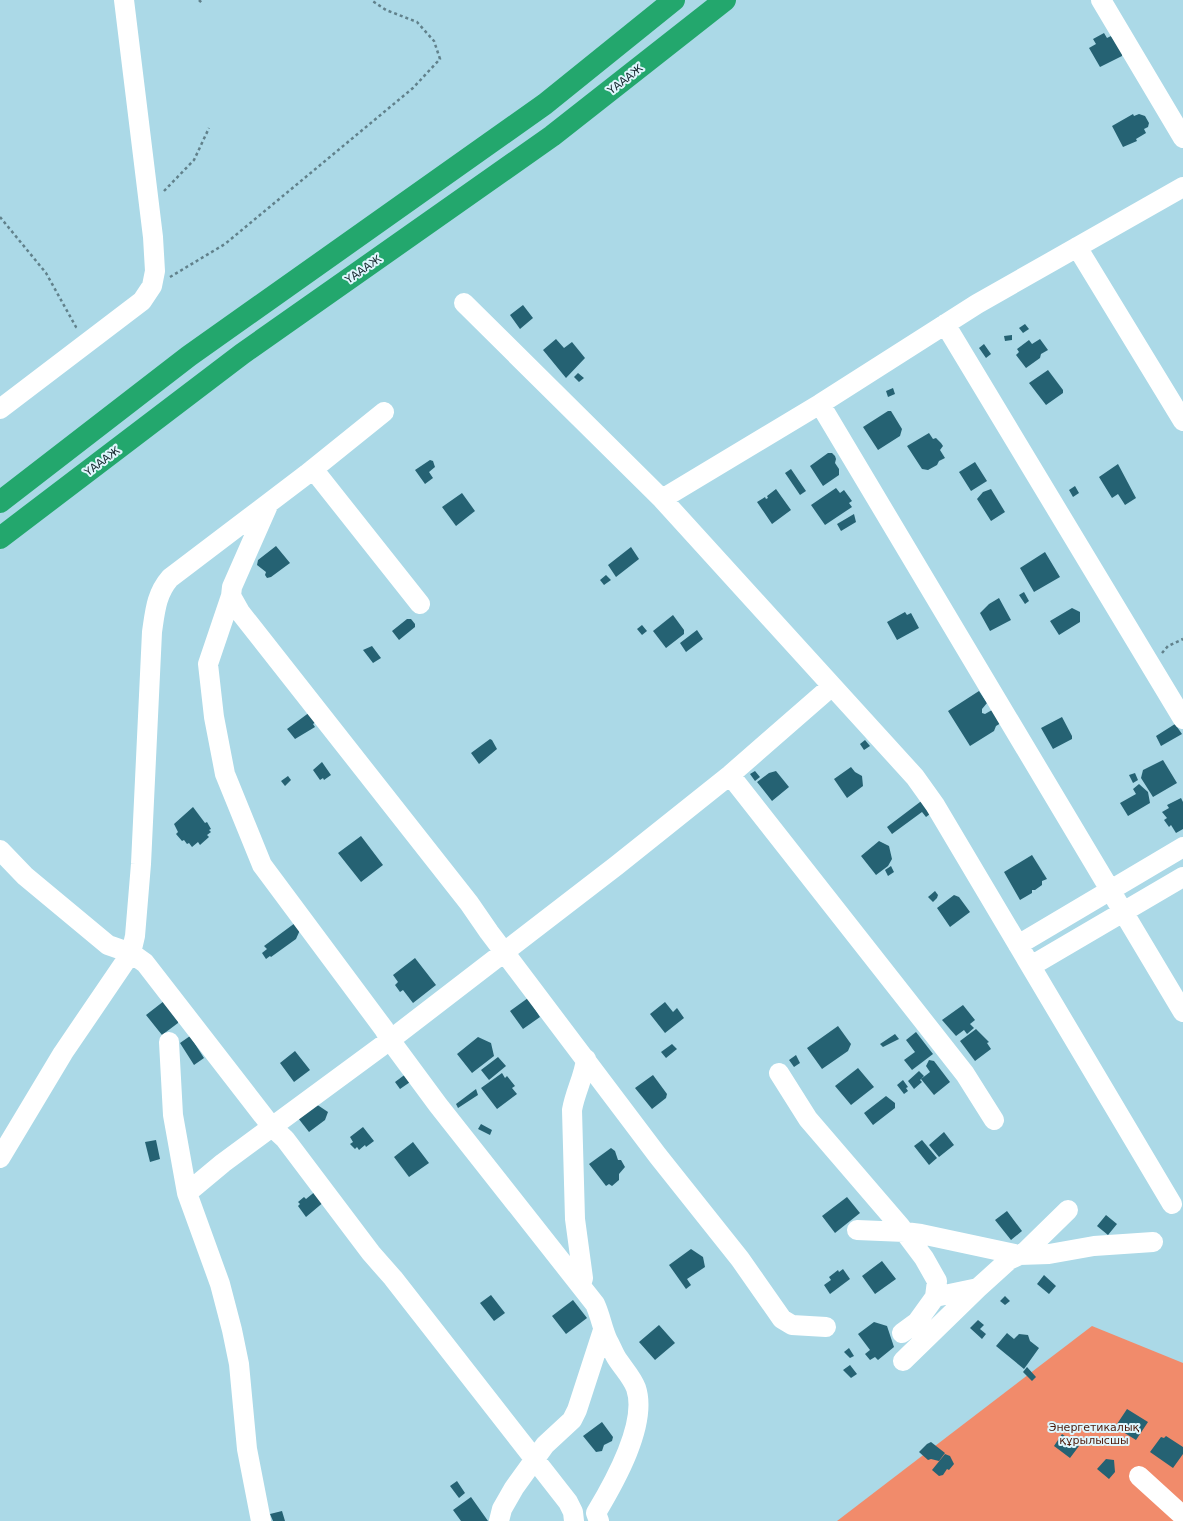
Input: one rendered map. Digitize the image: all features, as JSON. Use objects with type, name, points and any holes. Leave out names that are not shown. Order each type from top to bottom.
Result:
[{"type":"highway","points":[[0,502],[189,356],[545,104],[674,0]]},
{"type":"highway","name":"ҮАААЖ","points":[[0,538],[242,354],[552,136],[725,0]]},
{"type":"street","points":[[0,409],[142,301],[152,286],[155,271],[149,204],[124,0]]},
{"type":"street","points":[[1101,0],[1183,138]]},
{"type":"street","points":[[662,499],[820,404],[977,304],[1183,187]]},
{"type":"street","points":[[1077,247],[1183,421]]},
{"type":"street","points":[[464,303],[662,499],[915,777],[935,805],[1172,1204]]},
{"type":"street","points":[[945,324],[1183,719]]},
{"type":"street","points":[[820,404],[1183,1012]]},
{"type":"street","points":[[0,1158],[64,1053],[131,952],[135,936],[141,864],[152,632],[157,601],[162,587],[170,578],[313,469],[384,412]]},
{"type":"street","points":[[313,469],[420,604]]},
{"type":"street","points":[[268,503],[232,587],[231,596],[208,664],[214,717],[225,774],[262,865],[384,1029],[390,1040],[485,1166],[581,1285],[595,1304],[601,1317],[602,1330],[577,1410],[572,1420],[545,1445],[534,1460],[502,1509],[499,1521]]},
{"type":"street","points":[[231,596],[240,612],[295,683],[469,903],[658,1156],[740,1259],[782,1319],[792,1325],[826,1328]]},
{"type":"street","points":[[187,1193],[223,1163],[390,1040],[616,866],[730,775],[832,686]]},
{"type":"street","points":[[730,775],[965,1074],[994,1120]]},
{"type":"street","points":[[1018,945],[1183,847]]},
{"type":"street","points":[[0,850],[25,876],[108,945],[131,952],[145,963],[272,1127],[285,1139],[568,1502],[573,1512],[574,1521]]},
{"type":"street","points":[[1031,966],[1183,877]]},
{"type":"street","points":[[169,1042],[173,1115],[187,1193],[220,1284],[232,1330],[239,1364],[247,1449],[260,1521]]},
{"type":"street","points":[[581,1285],[583,1278],[575,1219],[572,1110],[575,1092],[584,1073],[586,1059]]},
{"type":"street","points":[[779,1073],[808,1119],[905,1232],[924,1258],[937,1281],[935,1297],[917,1322],[902,1333]]},
{"type":"street","points":[[903,1361],[978,1288],[1009,1260],[1019,1255],[1068,1210]]},
{"type":"street","points":[[856,1230],[905,1232],[1019,1255],[1049,1254],[1094,1246],[1153,1242]]},
{"type":"street","points":[[935,1297],[978,1288]]},
{"type":"street","points":[[599,1521],[596,1513],[614,1484],[626,1454],[638,1419],[639,1403],[636,1388],[616,1357],[602,1330]]},
{"type":"street","points":[[1139,1476],[1183,1516]]},
{"type":"path","points":[[199,0],[202,3]]},
{"type":"path","points":[[152,286],[225,244],[413,88],[440,59],[434,41],[417,22],[386,10],[371,0]]},
{"type":"path","points":[[149,204],[175,181],[194,160],[209,128]]},
{"type":"path","points":[[0,217],[46,273],[76,327],[93,338]]},
{"type":"path","points":[[1152,667],[1168,646],[1183,639]]},
{"type":"green space","name":"Энергетикалық құрылысшы","points":[[1092,1326],[1183,1363],[1183,1521],[837,1521]]},
{"type":"building","points":[[1104,33],[1107,38],[1111,36],[1122,50],[1122,56],[1100,67],[1089,48],[1096,44],[1093,39]]},
{"type":"building","points":[[1133,114],[1134,116],[1139,114],[1145,116],[1149,123],[1148,127],[1144,129],[1146,133],[1136,139],[1137,141],[1123,147],[1112,126]]},
{"type":"building","points":[[523,305],[533,318],[520,329],[510,315]]},
{"type":"building","points":[[1025,324],[1029,329],[1023,333],[1019,328]]},
{"type":"building","points":[[1012,335],[1012,340],[1005,341],[1004,336]]},
{"type":"building","points":[[556,339],[564,348],[572,342],[585,358],[566,378],[543,350]]},
{"type":"building","points":[[1040,339],[1048,350],[1041,354],[1040,358],[1026,368],[1016,355],[1019,352],[1017,349],[1029,340],[1032,344]]},
{"type":"building","points":[[984,344],[991,354],[986,358],[979,348]]},
{"type":"building","points":[[1048,370],[1063,390],[1063,393],[1046,405],[1029,383]]},
{"type":"building","points":[[578,373],[584,378],[579,382],[574,377]]},
{"type":"building","points":[[893,388],[895,394],[888,397],[886,391]]},
{"type":"building","points":[[888,411],[891,411],[902,429],[900,436],[878,450],[863,427]]},
{"type":"building","points":[[929,433],[933,439],[936,438],[943,446],[940,450],[945,458],[928,470],[922,469],[907,446]]},
{"type":"building","points":[[828,453],[832,453],[835,456],[835,463],[839,469],[839,475],[823,486],[810,466]]},
{"type":"building","points":[[430,460],[433,461],[435,467],[429,472],[433,478],[425,484],[415,470]]},
{"type":"building","points":[[975,462],[987,481],[971,491],[959,472]]},
{"type":"building","points":[[1118,464],[1136,498],[1125,505],[1118,494],[1112,498],[1099,477]]},
{"type":"building","points":[[791,469],[806,491],[800,495],[785,473]]},
{"type":"building","points":[[1075,486],[1079,493],[1073,497],[1069,490]]},
{"type":"building","points":[[836,488],[840,493],[844,490],[852,501],[849,503],[852,507],[825,525],[811,505]]},
{"type":"building","points":[[776,489],[791,510],[772,524],[757,502],[765,497],[766,499],[768,498],[767,496]]},
{"type":"building","points":[[991,489],[1005,512],[991,521],[977,499],[983,492]]},
{"type":"building","points":[[462,493],[475,511],[456,526],[442,507]]},
{"type":"building","points":[[854,514],[856,522],[841,531],[837,524]]},
{"type":"building","points":[[276,546],[290,563],[271,577],[267,578],[265,575],[266,572],[257,565],[258,560]]},
{"type":"building","points":[[631,547],[639,559],[616,577],[608,565]]},
{"type":"building","points":[[1045,552],[1060,577],[1034,592],[1020,568]]},
{"type":"building","points":[[606,575],[611,580],[604,585],[600,580]]},
{"type":"building","points":[[1024,592],[1029,601],[1025,604],[1019,595]]},
{"type":"building","points":[[999,598],[1011,620],[990,631],[980,613],[989,604]]},
{"type":"building","points":[[1072,608],[1080,612],[1080,622],[1059,635],[1050,621]]},
{"type":"building","points":[[905,612],[907,615],[911,613],[919,628],[897,640],[887,622]]},
{"type":"building","points":[[673,615],[684,630],[684,634],[666,648],[653,631]]},
{"type":"building","points":[[407,619],[411,619],[415,624],[415,627],[399,640],[392,631]]},
{"type":"building","points":[[642,625],[647,631],[642,635],[637,629]]},
{"type":"building","points":[[697,630],[703,639],[686,652],[680,643]]},
{"type":"building","points":[[372,646],[381,658],[373,663],[363,650]]},
{"type":"building","points":[[979,691],[987,703],[982,709],[982,713],[985,714],[992,710],[1001,723],[996,726],[994,731],[970,746],[948,711]]},
{"type":"building","points":[[310,712],[317,721],[313,724],[315,727],[295,739],[287,729]]},
{"type":"building","points":[[1062,717],[1072,736],[1072,739],[1053,749],[1041,728]]},
{"type":"building","points":[[1175,724],[1182,734],[1161,746],[1156,736]]},
{"type":"building","points":[[490,739],[497,749],[479,764],[471,753]]},
{"type":"building","points":[[865,740],[870,746],[864,750],[860,744]]},
{"type":"building","points":[[1163,760],[1177,783],[1153,797],[1141,778],[1143,770]]},
{"type":"building","points":[[322,762],[331,775],[324,780],[323,778],[320,780],[313,770]]},
{"type":"building","points":[[851,767],[855,772],[862,776],[863,786],[847,798],[834,779]]},
{"type":"building","points":[[755,771],[760,777],[755,781],[750,774]]},
{"type":"building","points":[[776,771],[789,787],[772,801],[757,782],[769,773]]},
{"type":"building","points":[[1135,773],[1138,780],[1133,783],[1129,775]]},
{"type":"building","points":[[288,776],[291,780],[285,786],[281,781]]},
{"type":"building","points":[[1139,784],[1148,792],[1150,803],[1128,816],[1120,803],[1136,794],[1133,789]]},
{"type":"building","points":[[1181,798],[1183,802],[1183,829],[1176,833],[1171,825],[1169,827],[1164,820],[1167,818],[1162,812],[1169,808],[1167,805]]},
{"type":"building","points":[[924,799],[934,811],[926,817],[922,812],[892,834],[887,827]]},
{"type":"building","points":[[193,807],[205,823],[207,822],[211,832],[207,835],[209,837],[200,845],[198,842],[192,847],[184,840],[182,841],[176,834],[178,832],[174,824]]},
{"type":"building","points":[[361,836],[383,865],[361,882],[338,853]]},
{"type":"building","points":[[879,841],[889,846],[892,859],[888,866],[876,875],[861,856]]},
{"type":"building","points":[[1032,855],[1047,879],[1042,881],[1042,885],[1035,890],[1032,890],[1032,893],[1020,900],[1004,872]]},
{"type":"building","points":[[891,866],[894,872],[888,876],[885,870]]},
{"type":"building","points":[[935,891],[938,895],[933,902],[928,897]]},
{"type":"building","points":[[954,895],[959,897],[970,912],[950,927],[937,908]]},
{"type":"building","points":[[295,923],[300,930],[296,939],[266,959],[262,953],[267,949],[264,946]]},
{"type":"building","points":[[415,958],[436,985],[413,1003],[403,990],[400,992],[395,985],[398,982],[393,975]]},
{"type":"building","points":[[528,998],[540,1017],[523,1029],[510,1011]]},
{"type":"building","points":[[164,1001],[178,1018],[178,1023],[162,1035],[146,1015]]},
{"type":"building","points":[[665,1002],[673,1012],[677,1008],[684,1018],[665,1033],[650,1014]]},
{"type":"building","points":[[963,1005],[975,1020],[970,1024],[974,1028],[967,1034],[964,1030],[956,1036],[942,1020]]},
{"type":"building","points":[[838,1026],[851,1044],[848,1051],[822,1069],[807,1048]]},
{"type":"building","points":[[976,1029],[989,1042],[987,1043],[991,1049],[975,1061],[960,1041]]},
{"type":"building","points":[[916,1032],[933,1054],[912,1070],[904,1060],[915,1052],[906,1040]]},
{"type":"building","points":[[895,1034],[899,1039],[883,1047],[880,1044]]},
{"type":"building","points":[[190,1036],[204,1058],[194,1065],[180,1043]]},
{"type":"building","points":[[478,1037],[491,1043],[494,1056],[472,1073],[457,1054]]},
{"type":"building","points":[[672,1044],[677,1049],[666,1058],[661,1052]]},
{"type":"building","points":[[295,1051],[310,1070],[294,1082],[280,1063]]},
{"type":"building","points":[[796,1055],[800,1063],[794,1067],[789,1060]]},
{"type":"building","points":[[498,1057],[506,1066],[489,1080],[481,1070]]},
{"type":"building","points":[[929,1060],[934,1061],[950,1082],[934,1095],[921,1079],[930,1072],[926,1066]]},
{"type":"building","points":[[858,1068],[874,1087],[851,1105],[835,1086]]},
{"type":"building","points":[[919,1071],[924,1076],[920,1080],[922,1082],[914,1089],[908,1081]]},
{"type":"building","points":[[407,1073],[413,1080],[400,1089],[395,1082]]},
{"type":"building","points":[[502,1073],[505,1078],[507,1076],[515,1086],[512,1088],[517,1094],[497,1109],[481,1088]]},
{"type":"building","points":[[653,1075],[667,1094],[666,1098],[652,1109],[635,1088]]},
{"type":"building","points":[[903,1080],[908,1087],[906,1088],[908,1091],[904,1094],[897,1085]]},
{"type":"building","points":[[476,1089],[478,1095],[458,1108],[456,1104]]},
{"type":"building","points":[[886,1096],[895,1103],[895,1108],[873,1125],[864,1113]]},
{"type":"building","points":[[316,1104],[328,1112],[325,1120],[309,1132],[298,1118]]},
{"type":"building","points":[[481,1124],[492,1130],[490,1135],[478,1129]]},
{"type":"building","points":[[363,1127],[374,1141],[366,1147],[365,1145],[359,1150],[357,1147],[355,1149],[350,1144],[353,1142],[350,1137]]},
{"type":"building","points":[[944,1132],[954,1145],[939,1157],[929,1145]]},
{"type":"building","points":[[156,1140],[160,1159],[150,1162],[145,1142]]},
{"type":"building","points":[[922,1140],[937,1158],[929,1165],[914,1146]]},
{"type":"building","points":[[413,1142],[429,1163],[409,1177],[394,1157]]},
{"type":"building","points":[[611,1148],[615,1151],[618,1160],[621,1160],[625,1167],[619,1174],[619,1180],[612,1186],[609,1184],[606,1186],[589,1164]]},
{"type":"building","points":[[317,1190],[325,1201],[306,1217],[298,1206],[300,1204],[298,1202],[304,1197],[306,1199]]},
{"type":"building","points":[[847,1197],[860,1213],[835,1233],[822,1216]]},
{"type":"building","points":[[1007,1211],[1022,1231],[1011,1240],[995,1220]]},
{"type":"building","points":[[1106,1215],[1117,1224],[1108,1235],[1097,1226]]},
{"type":"building","points":[[691,1249],[703,1257],[705,1267],[687,1279],[691,1285],[686,1289],[669,1265]]},
{"type":"building","points":[[882,1261],[896,1279],[875,1294],[862,1276]]},
{"type":"building","points":[[843,1269],[850,1279],[830,1294],[824,1285],[831,1280],[829,1277],[838,1270],[839,1272]]},
{"type":"building","points":[[1044,1275],[1056,1286],[1049,1294],[1037,1284]]},
{"type":"building","points":[[491,1295],[505,1313],[494,1321],[480,1303]]},
{"type":"building","points":[[1005,1296],[1010,1301],[1005,1305],[1000,1301]]},
{"type":"building","points":[[573,1300],[587,1318],[566,1334],[552,1316]]},
{"type":"building","points":[[978,1320],[984,1325],[980,1329],[986,1334],[982,1339],[970,1328]]},
{"type":"building","points":[[874,1322],[887,1326],[894,1347],[878,1360],[875,1357],[870,1360],[865,1354],[870,1350],[858,1334]]},
{"type":"building","points":[[659,1325],[675,1343],[655,1360],[639,1342]]},
{"type":"building","points":[[1007,1333],[1014,1339],[1019,1334],[1028,1335],[1030,1341],[1039,1348],[1024,1369],[996,1346]]},
{"type":"building","points":[[849,1348],[854,1356],[850,1358],[844,1352]]},
{"type":"building","points":[[850,1365],[857,1374],[851,1378],[843,1370]]},
{"type":"building","points":[[1027,1367],[1036,1377],[1032,1381],[1023,1372]]},
{"type":"building","points":[[1127,1409],[1148,1422],[1136,1440],[1115,1427]]},
{"type":"building","points":[[602,1422],[613,1437],[612,1441],[604,1445],[602,1451],[596,1452],[583,1436]]},
{"type":"building","points":[[1062,1434],[1079,1446],[1070,1458],[1054,1446]]},
{"type":"building","points":[[1166,1436],[1183,1447],[1183,1454],[1173,1468],[1150,1452],[1161,1437],[1164,1438]]},
{"type":"building","points":[[931,1442],[945,1453],[939,1461],[931,1459],[928,1460],[919,1452]]},
{"type":"building","points":[[945,1454],[950,1456],[954,1464],[949,1470],[947,1469],[943,1475],[939,1476],[932,1470]]},
{"type":"building","points":[[1106,1459],[1114,1460],[1115,1472],[1109,1479],[1097,1469]]},
{"type":"building","points":[[457,1481],[465,1493],[459,1498],[450,1486]]},
{"type":"building","points":[[471,1497],[488,1521],[461,1521],[453,1510]]},
{"type":"building","points":[[282,1511],[285,1521],[273,1521],[270,1514]]}]
